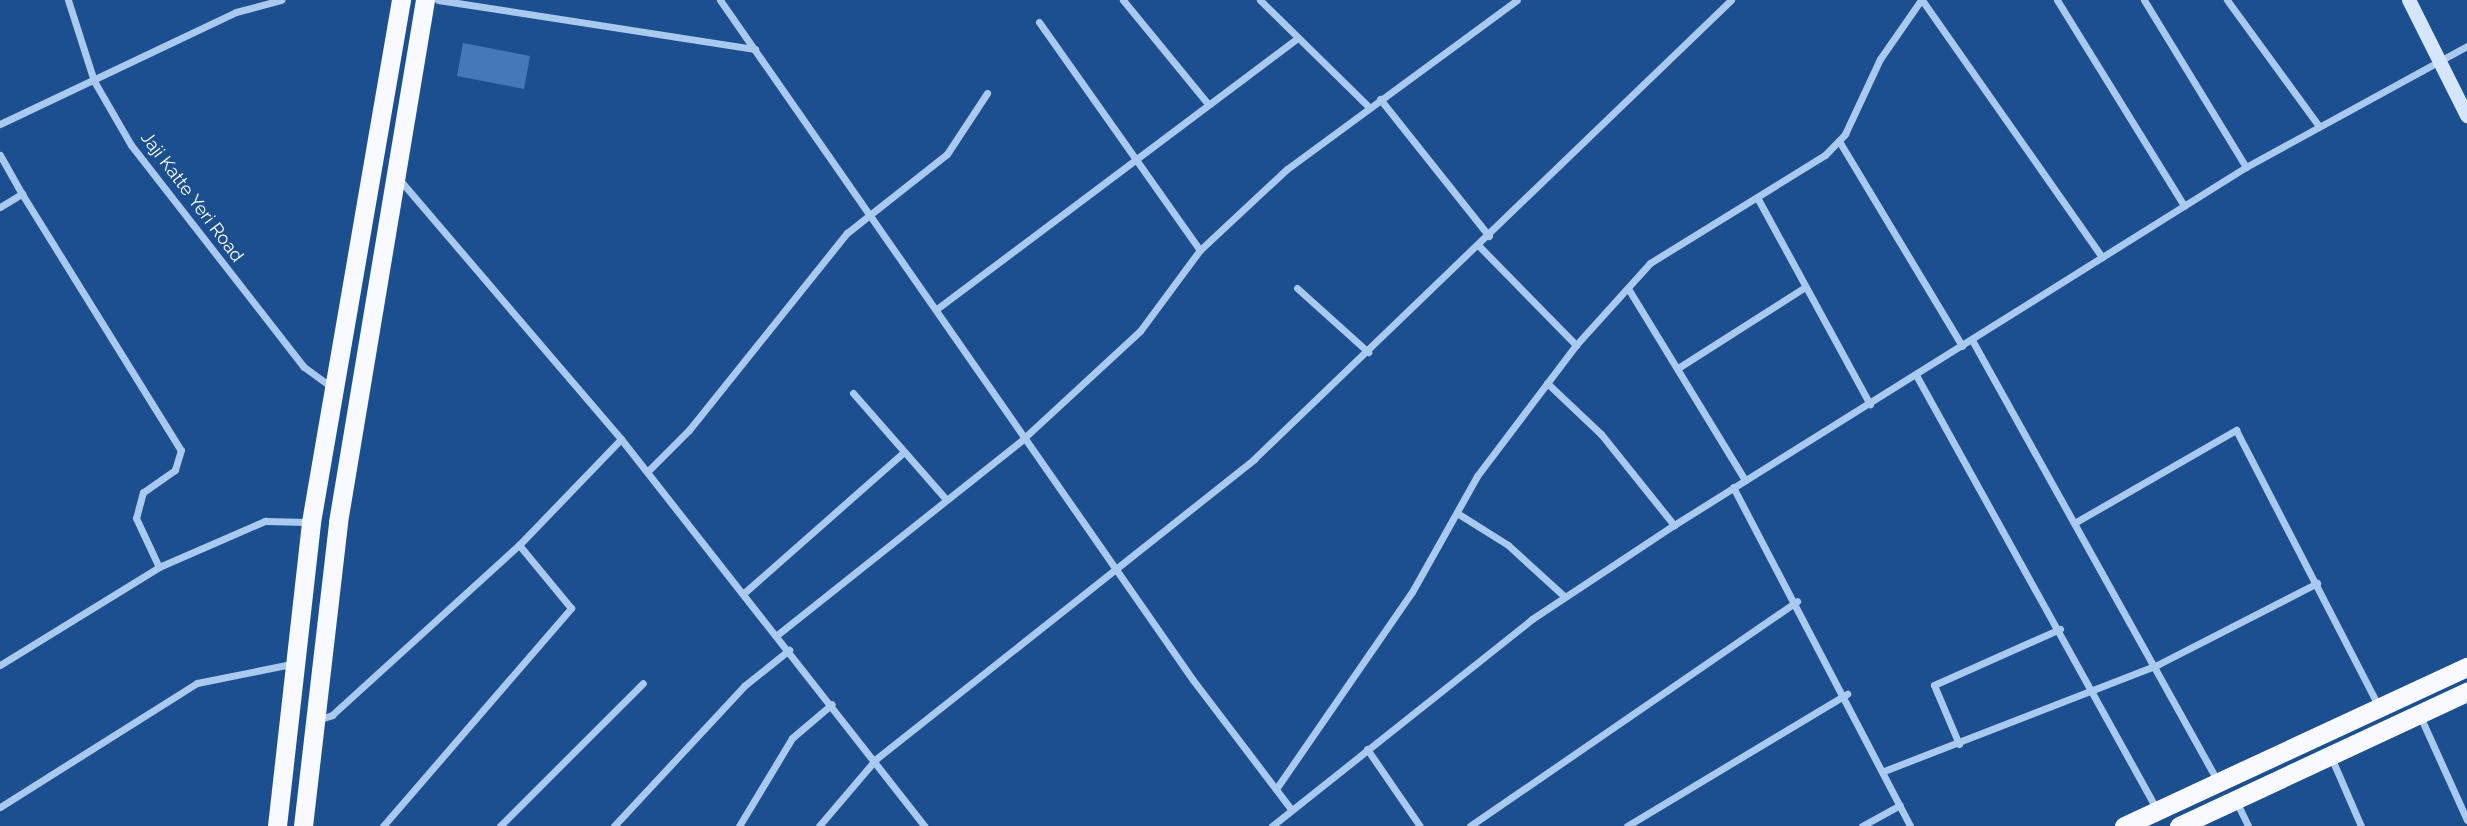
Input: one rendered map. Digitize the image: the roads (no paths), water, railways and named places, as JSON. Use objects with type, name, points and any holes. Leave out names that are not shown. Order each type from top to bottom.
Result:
[{"type":"highway","points":[[277,826],[291,664],[311,522],[332,387],[401,0]]},
{"type":"highway","points":[[303,826],[313,722],[394,173],[425,0]]},
{"type":"highway","points":[[2124,826],[2467,667]]},
{"type":"highway","points":[[2179,826],[2467,692]]},
{"type":"main road","points":[[2409,0],[2436,62],[2467,116]]},
{"type":"street","name":"Jaji Katte Yeri Road","points":[[68,0],[94,81],[131,145],[304,367],[332,387]]},
{"type":"street","points":[[0,124],[236,12],[281,0]]},
{"type":"street","points":[[438,0],[755,49]]},
{"type":"street","points":[[720,0],[938,308],[1023,439],[1291,808]]},
{"type":"street","points":[[1123,0],[1208,104]]},
{"type":"street","points":[[1259,0],[1295,40],[1369,107]]},
{"type":"street","points":[[777,635],[944,497],[1023,439],[1140,331],[1200,250],[1287,169],[1517,0]]},
{"type":"street","points":[[819,826],[876,760],[1115,567],[1254,459],[1479,246],[1731,0]]},
{"type":"street","points":[[1276,789],[1412,592],[1477,476],[1576,345],[1629,290],[1650,263],[1758,199],[1839,141],[1880,59],[1922,0],[2102,257]]},
{"type":"street","points":[[2057,0],[2184,206]]},
{"type":"street","points":[[2144,0],[2246,167]]},
{"type":"street","points":[[2227,0],[2318,125]]},
{"type":"street","points":[[1039,22],[1200,250]]},
{"type":"street","points":[[938,308],[1135,157],[1187,127],[1208,104],[1295,40]]},
{"type":"street","points":[[1272,826],[1291,808],[1565,597],[1674,525],[2246,167],[2318,125],[2467,46]]},
{"type":"street","points":[[647,472],[689,430],[847,233],[873,215],[947,153],[987,93]]},
{"type":"street","points":[[1380,99],[1489,236]]},
{"type":"street","points":[[1839,141],[1962,346]]},
{"type":"street","points":[[0,155],[181,450],[175,470],[143,492],[136,518],[159,567]]},
{"type":"street","points":[[394,173],[621,439],[876,760],[924,826]]},
{"type":"street","points":[[0,207],[22,194]]},
{"type":"street","points":[[1758,199],[1870,404]]},
{"type":"street","points":[[1479,246],[1576,345]]},
{"type":"street","points":[[1678,368],[1805,287]]},
{"type":"street","points":[[1297,288],[1368,352]]},
{"type":"street","points":[[1629,290],[1745,480]]},
{"type":"street","points":[[1972,340],[2157,665],[2218,783]]},
{"type":"street","points":[[1916,375],[2060,629],[2158,811]]},
{"type":"street","points":[[1547,383],[1601,434],[1674,525]]},
{"type":"street","points":[[853,393],[944,497]]},
{"type":"street","points":[[2076,522],[2236,430],[2318,583],[2380,709]]},
{"type":"street","points":[[313,722],[332,715],[519,545],[621,439]]},
{"type":"street","points":[[744,593],[904,452]]},
{"type":"street","points":[[1733,487],[1847,694],[1910,826]]},
{"type":"street","points":[[1457,513],[1508,545],[1565,597]]},
{"type":"street","points":[[0,665],[159,567],[265,521],[311,522]]},
{"type":"street","points":[[383,826],[572,608],[519,545]]},
{"type":"street","points":[[1884,771],[2157,665],[2318,583]]},
{"type":"street","points":[[1470,826],[1797,601]]},
{"type":"street","points":[[1959,744],[1934,685],[2060,629]]},
{"type":"street","points":[[614,826],[744,686],[789,650]]},
{"type":"street","points":[[0,807],[197,683],[291,664]]},
{"type":"street","points":[[500,826],[643,683]]},
{"type":"street","points":[[1627,826],[1847,694]]},
{"type":"street","points":[[739,826],[792,737],[832,704]]},
{"type":"street","points":[[2420,715],[2467,820]]},
{"type":"street","points":[[1367,749],[1420,826]]},
{"type":"street","points":[[2331,757],[2361,826]]},
{"type":"street","points":[[2235,799],[2248,826]]},
{"type":"street","points":[[1862,826],[1900,806]]}]
